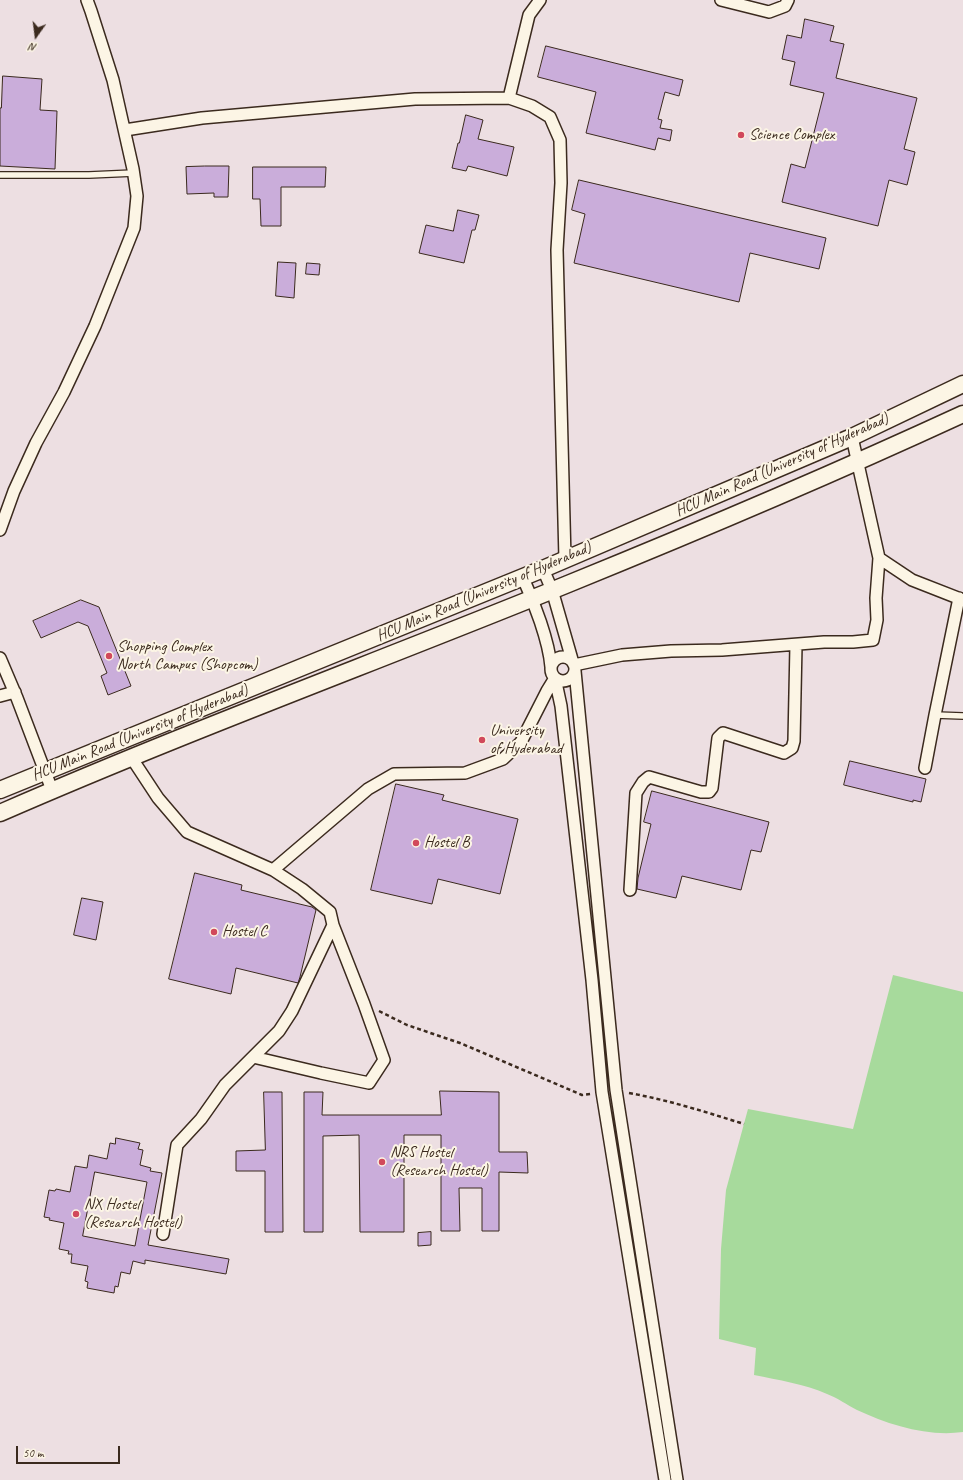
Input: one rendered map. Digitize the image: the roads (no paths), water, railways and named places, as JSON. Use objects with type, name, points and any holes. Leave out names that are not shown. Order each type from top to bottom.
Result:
[{"type":"street","points":[[0,529],[14,491],[36,442],[64,392],[95,326],[134,228],[137,196],[134,173],[113,80],[87,0]]},
{"type":"street","points":[[510,98],[529,15],[540,0]]},
{"type":"street","points":[[721,0],[769,12],[785,6],[788,0]]},
{"type":"street","points":[[125,130],[202,118],[415,99],[510,98],[532,106],[550,117],[560,140],[561,183],[557,250],[565,559]]},
{"type":"street","name":"HCU Main Road (University of Hyderabad)","points":[[0,790],[523,578],[852,437],[963,384]]},
{"type":"street","name":"HCU Main Road (University of Hyderabad)","points":[[0,813],[131,757],[552,590],[859,462],[963,414]]},
{"type":"street","points":[[574,666],[622,655],[873,640],[877,620],[876,598],[879,558],[859,462],[852,437]]},
{"type":"street","points":[[879,558],[912,580],[961,599],[935,714],[925,768]]},
{"type":"street","points":[[543,569],[552,590],[574,666],[616,1090],[677,1480]]},
{"type":"street","points":[[523,578],[532,598],[550,657],[562,706],[602,1092],[665,1480]]},
{"type":"street","points":[[630,890],[636,793],[643,782],[649,777],[701,792],[709,792],[712,788],[718,738],[723,732],[784,753],[792,748],[794,741],[796,645]]},
{"type":"street","points":[[273,870],[368,789],[394,774],[465,773],[503,759],[521,742],[547,691],[553,673],[554,661],[560,657],[568,658],[574,666]]},
{"type":"street","points":[[0,658],[52,790]]},
{"type":"street","points":[[553,673],[559,680],[567,680],[571,678],[574,666]]},
{"type":"street","points":[[0,696],[14,692]]},
{"type":"street","points":[[131,757],[158,798],[187,832],[273,870],[302,889],[330,912],[333,925],[384,1060],[369,1083],[253,1057]]},
{"type":"street","points":[[163,1234],[177,1145],[201,1119],[225,1085],[279,1031],[292,1011],[333,925]]},
{"type":"street","points":[[602,1092],[616,1090]]},
{"type":"lane","points":[[0,175],[89,175],[134,173]]},
{"type":"lane","points":[[935,714],[963,716]]},
{"type":"place","name":"Science Complex","points":[[741,135]]},
{"type":"place","name":"Shopping Complex North Campus (Shopcom)","points":[[109,656]]},
{"type":"place","name":"University of Hyderabad","points":[[482,740]]},
{"type":"place","name":"Hostel B","points":[[416,843]]},
{"type":"place","name":"Hostel C","points":[[214,932]]},
{"type":"place","name":"NRS Hostel (Research Hostel)","points":[[382,1162]]},
{"type":"place","name":"NX Hostel (Research Hostel)","points":[[76,1214]]}]
